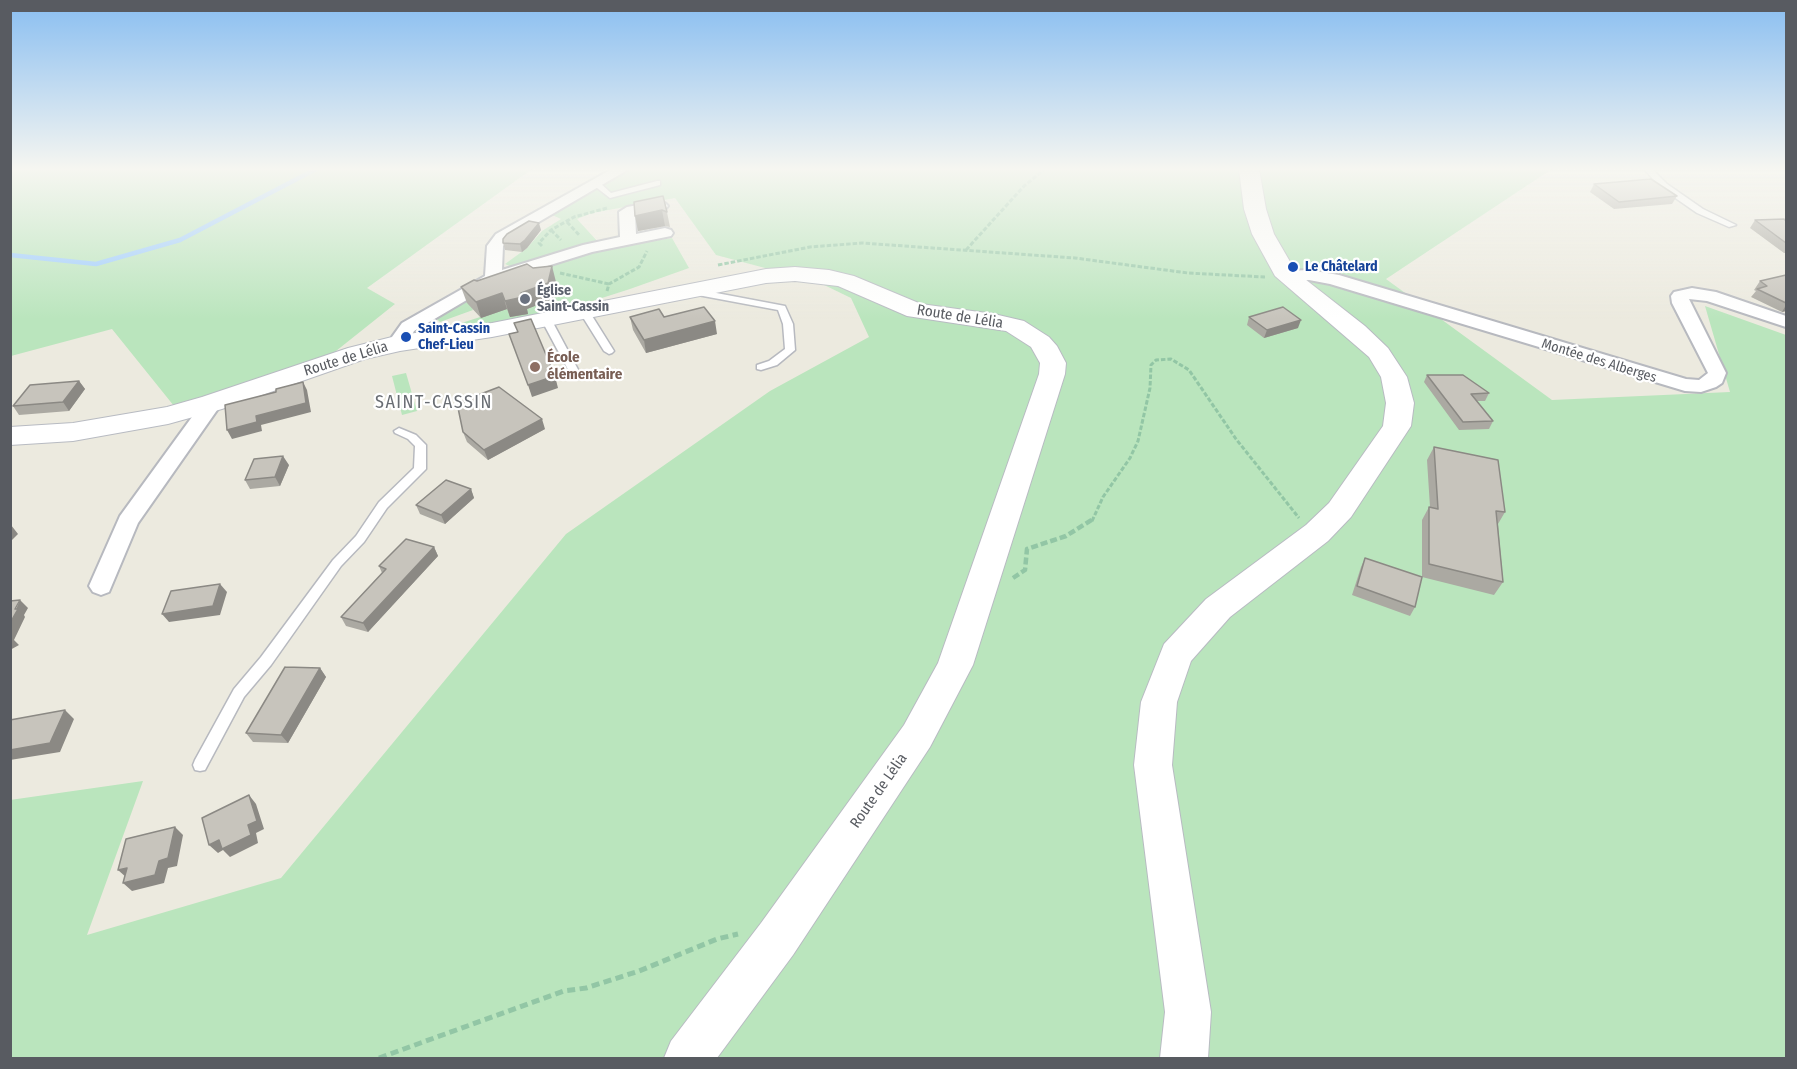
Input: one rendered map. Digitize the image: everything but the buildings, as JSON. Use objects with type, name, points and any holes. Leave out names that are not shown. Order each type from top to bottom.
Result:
[{"type":"street","points":[[493,278],[495,246],[502,237],[534,219]]},
{"type":"street","points":[[627,219],[628,240]]},
{"type":"street","points":[[1184,1059],[1188,1012],[1154,765],[1159,702],[1176,654],[1218,608],[1317,533],[1340,510],[1369,470],[1396,426],[1400,403],[1394,377],[1379,353],[1356,331],[1287,276],[1263,234],[1258,219]]},
{"type":"street","points":[[400,343],[408,327],[493,278],[542,256],[665,233]]},
{"type":"street","name":"Route de Lélia","points":[[10,436],[73,432],[118,425],[212,403],[357,352],[400,343],[492,330],[766,276],[820,275],[846,281],[916,311],[1015,326],[1040,342],[1048,351],[1053,363],[1052,374],[991,551],[955,665],[917,736],[777,939],[688,1059]]},
{"type":"street","name":"Montée des Alberges","points":[[1287,276],[1309,275],[1333,279],[1600,362],[1685,385],[1701,386],[1709,383],[1715,379],[1717,373],[1681,303],[1680,296],[1692,293],[1710,296],[1786,322]]},
{"type":"street","points":[[101,586],[128,521],[212,403]]},
{"type":"lane","points":[[1718,219],[1732,225]]},
{"type":"lane","points":[[689,291],[782,308],[788,324],[790,350],[773,363],[761,367]]},
{"type":"lane","points":[[591,309],[609,351]]},
{"type":"lane","points":[[546,319],[577,377]]},
{"type":"lane","points":[[200,765],[238,693],[266,661],[383,505],[420,469],[421,445],[412,437],[399,431]]},
{"type":"path","points":[[571,219],[551,230],[539,243],[549,270],[609,284]]},
{"type":"path","points":[[966,251],[995,219]]},
{"type":"path","points":[[591,309],[609,284],[639,267],[648,249],[648,236]]},
{"type":"path","points":[[716,266],[844,243],[1075,258],[1188,273],[1258,277],[1287,276]]},
{"type":"path","points":[[991,551],[1009,580],[1025,570],[1027,549],[1066,536],[1093,520],[1103,497],[1138,441],[1150,388],[1151,365],[1162,358],[1180,363],[1189,370],[1264,476],[1309,529],[1317,533]]},
{"type":"path","points":[[379,1059],[564,991],[586,988],[639,971],[717,939],[752,931],[777,939]]},
{"type":"green space","points":[[10,219],[463,219],[367,288],[395,304],[331,355],[174,406],[112,329],[11,356]]},
{"type":"green space","points":[[561,219],[577,219],[599,243],[516,269],[505,264],[527,248],[542,231]]},
{"type":"green space","points":[[690,219],[1477,219],[1386,279],[1552,400],[1730,392],[1705,306],[1786,335],[1786,1058],[11,1058],[10,800],[143,781],[87,935],[281,878],[566,534],[770,391],[869,337],[851,298],[818,282],[716,255]]},
{"type":"green space","points":[[672,238],[689,268],[630,289],[580,305],[493,326],[446,332],[443,329],[508,308],[513,313],[552,299],[472,308],[473,310],[440,322],[434,316],[489,284],[613,247]]},
{"type":"green space","points":[[406,373],[417,411],[402,415],[392,376]]},
{"type":"waterway","points":[[10,255],[96,264],[180,240],[220,219]]},
{"type":"place","name":"Le Châtelard","points":[[1293,267]]},
{"type":"place","name":"Église Saint-Cassin","points":[[525,299]]},
{"type":"place","name":"Saint-Cassin Chef-Lieu","points":[[406,337]]},
{"type":"place","name":"École élémentaire","points":[[535,367]]},
{"type":"district","name":"SAINT-CASSIN","points":[[434,403]]}]
